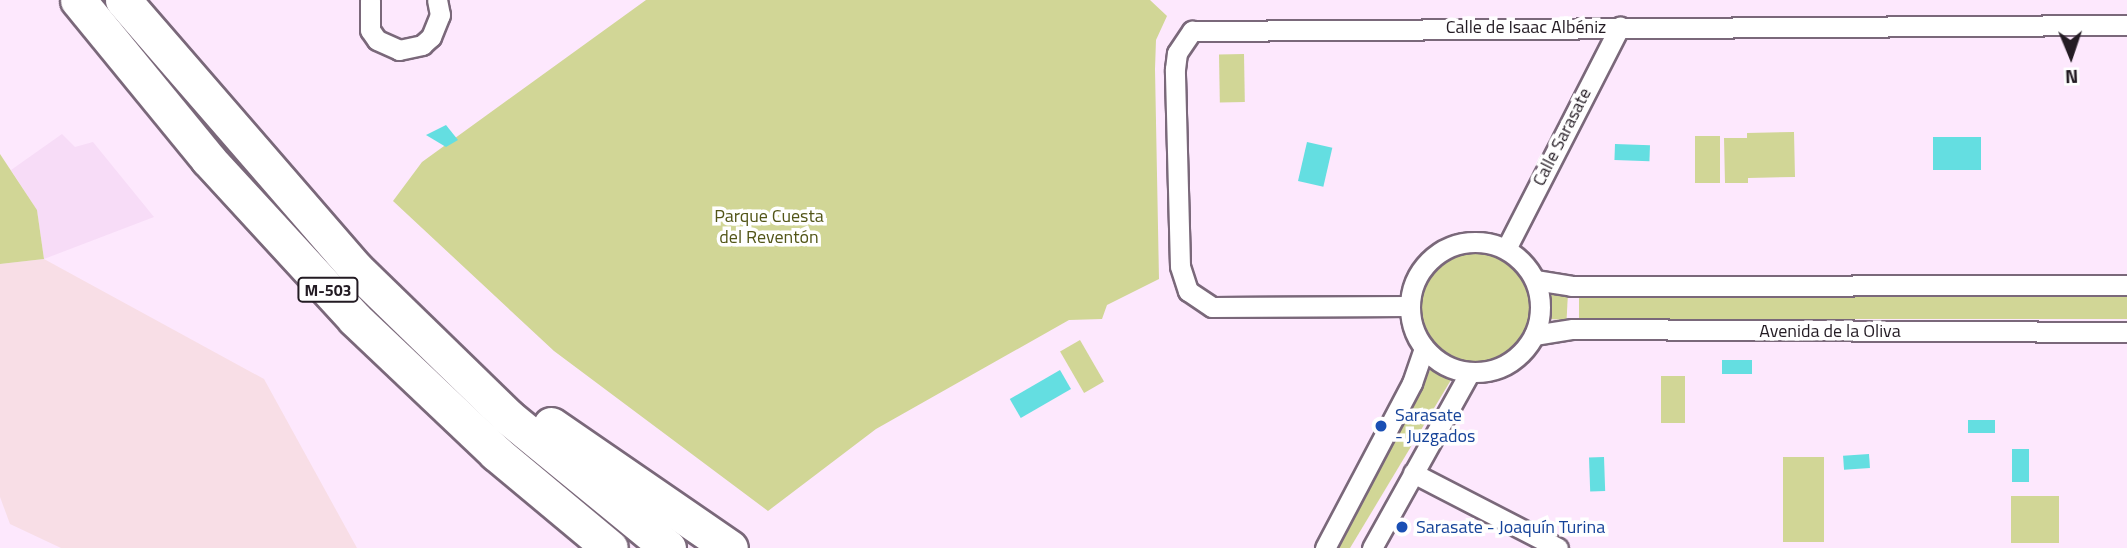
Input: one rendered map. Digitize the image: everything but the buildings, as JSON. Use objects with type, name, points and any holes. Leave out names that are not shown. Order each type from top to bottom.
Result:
[{"type":"highway","name":"M-503","points":[[78,0],[281,240],[355,319],[496,453],[586,548]]},
{"type":"highway","name":"M-503","points":[[123,0],[356,269],[507,416],[668,548]]},
{"type":"highway","points":[[356,269],[439,331],[522,404],[730,548]]},
{"type":"highway","name":"M-503","points":[[496,453],[610,548]]},
{"type":"street","points":[[370,0],[370,30],[377,40],[399,50],[411,50],[431,37],[440,15],[437,0]]},
{"type":"street","name":"Calle de Isaac Albéniz","points":[[1409,306],[1212,307],[1188,291],[1180,265],[1175,69],[1177,53],[1192,31],[1620,26],[2125,31]]},
{"type":"street","name":"Calle Sarasate","points":[[1506,249],[1620,26]]},
{"type":"street","points":[[1474,242],[1506,249],[1523,262],[1535,280],[1540,317],[1534,335],[1508,363],[1470,372],[1453,368],[1424,348],[1413,328],[1409,306],[1413,284],[1424,265],[1441,250],[1474,242]]},
{"type":"street","points":[[1535,280],[1571,286],[2127,285]]},
{"type":"street","name":"Avenida de la Oliva","points":[[1534,335],[1573,329],[2127,332]]},
{"type":"street","points":[[1325,548],[1412,383],[1424,348]]},
{"type":"street","points":[[1372,548],[1470,372]]},
{"type":"street","points":[[1413,473],[1558,548]]},
{"type":"shaded area","points":[[62,134],[75,147],[93,142],[154,217],[44,259],[37,210],[11,170]]},
{"type":"shaded area","points":[[44,259],[264,379],[357,548],[61,548],[10,524],[0,497],[0,264]]},
{"type":"green space","name":"Parque Cuesta del Reventón","points":[[646,0],[1150,0],[1167,16],[1156,40],[1155,69],[1159,279],[1107,305],[1102,319],[1069,320],[876,429],[768,511],[554,351],[393,201],[422,162]]},
{"type":"green space","points":[[1219,54],[1244,54],[1245,102],[1220,102]]},
{"type":"green space","points":[[1794,132],[1795,177],[1748,178],[1748,183],[1725,183],[1724,138],[1747,138],[1747,133]]},
{"type":"green space","points":[[1695,136],[1720,136],[1720,183],[1695,183]]},
{"type":"green space","points":[[0,154],[37,210],[44,259],[0,264]]},
{"type":"green space","points":[[1476,251],[1498,255],[1516,267],[1528,285],[1532,307],[1528,329],[1516,347],[1498,359],[1476,363],[1454,359],[1436,347],[1424,329],[1420,307],[1424,285],[1436,267],[1454,255]]},
{"type":"green space","points":[[1550,292],[1568,293],[1567,320],[1549,319]]},
{"type":"green space","points":[[1579,293],[2127,293],[2127,319],[1579,319]]},
{"type":"green space","points":[[1080,340],[1104,382],[1084,393],[1060,352]]},
{"type":"green space","points":[[1432,367],[1452,379],[1350,548],[1335,548],[1326,543]]},
{"type":"green space","points":[[1661,376],[1685,376],[1685,423],[1661,423]]},
{"type":"green space","points":[[1783,457],[1824,457],[1824,542],[1783,542]]},
{"type":"green space","points":[[2011,496],[2059,496],[2059,543],[2011,543]]},
{"type":"water","points":[[446,125],[458,140],[446,147],[426,135]]},
{"type":"water","points":[[1933,137],[1981,137],[1981,170],[1933,170]]},
{"type":"water","points":[[1307,142],[1332,148],[1323,187],[1298,181]]},
{"type":"water","points":[[1615,144],[1650,145],[1649,161],[1614,160]]},
{"type":"water","points":[[1722,360],[1752,360],[1752,374],[1722,374]]},
{"type":"water","points":[[1060,370],[1071,389],[1021,418],[1010,399]]},
{"type":"water","points":[[1968,420],[1995,420],[1995,433],[1968,433]]},
{"type":"water","points":[[2012,449],[2029,449],[2029,482],[2012,482]]},
{"type":"water","points":[[1869,454],[1870,468],[1844,470],[1843,456]]},
{"type":"water","points":[[1604,457],[1605,491],[1590,492],[1589,458]]},
{"type":"place","name":"Sarasate - Juzgados","points":[[1381,426]]},
{"type":"place","name":"Sarasate - Joaquín Turina","points":[[1402,527]]}]
